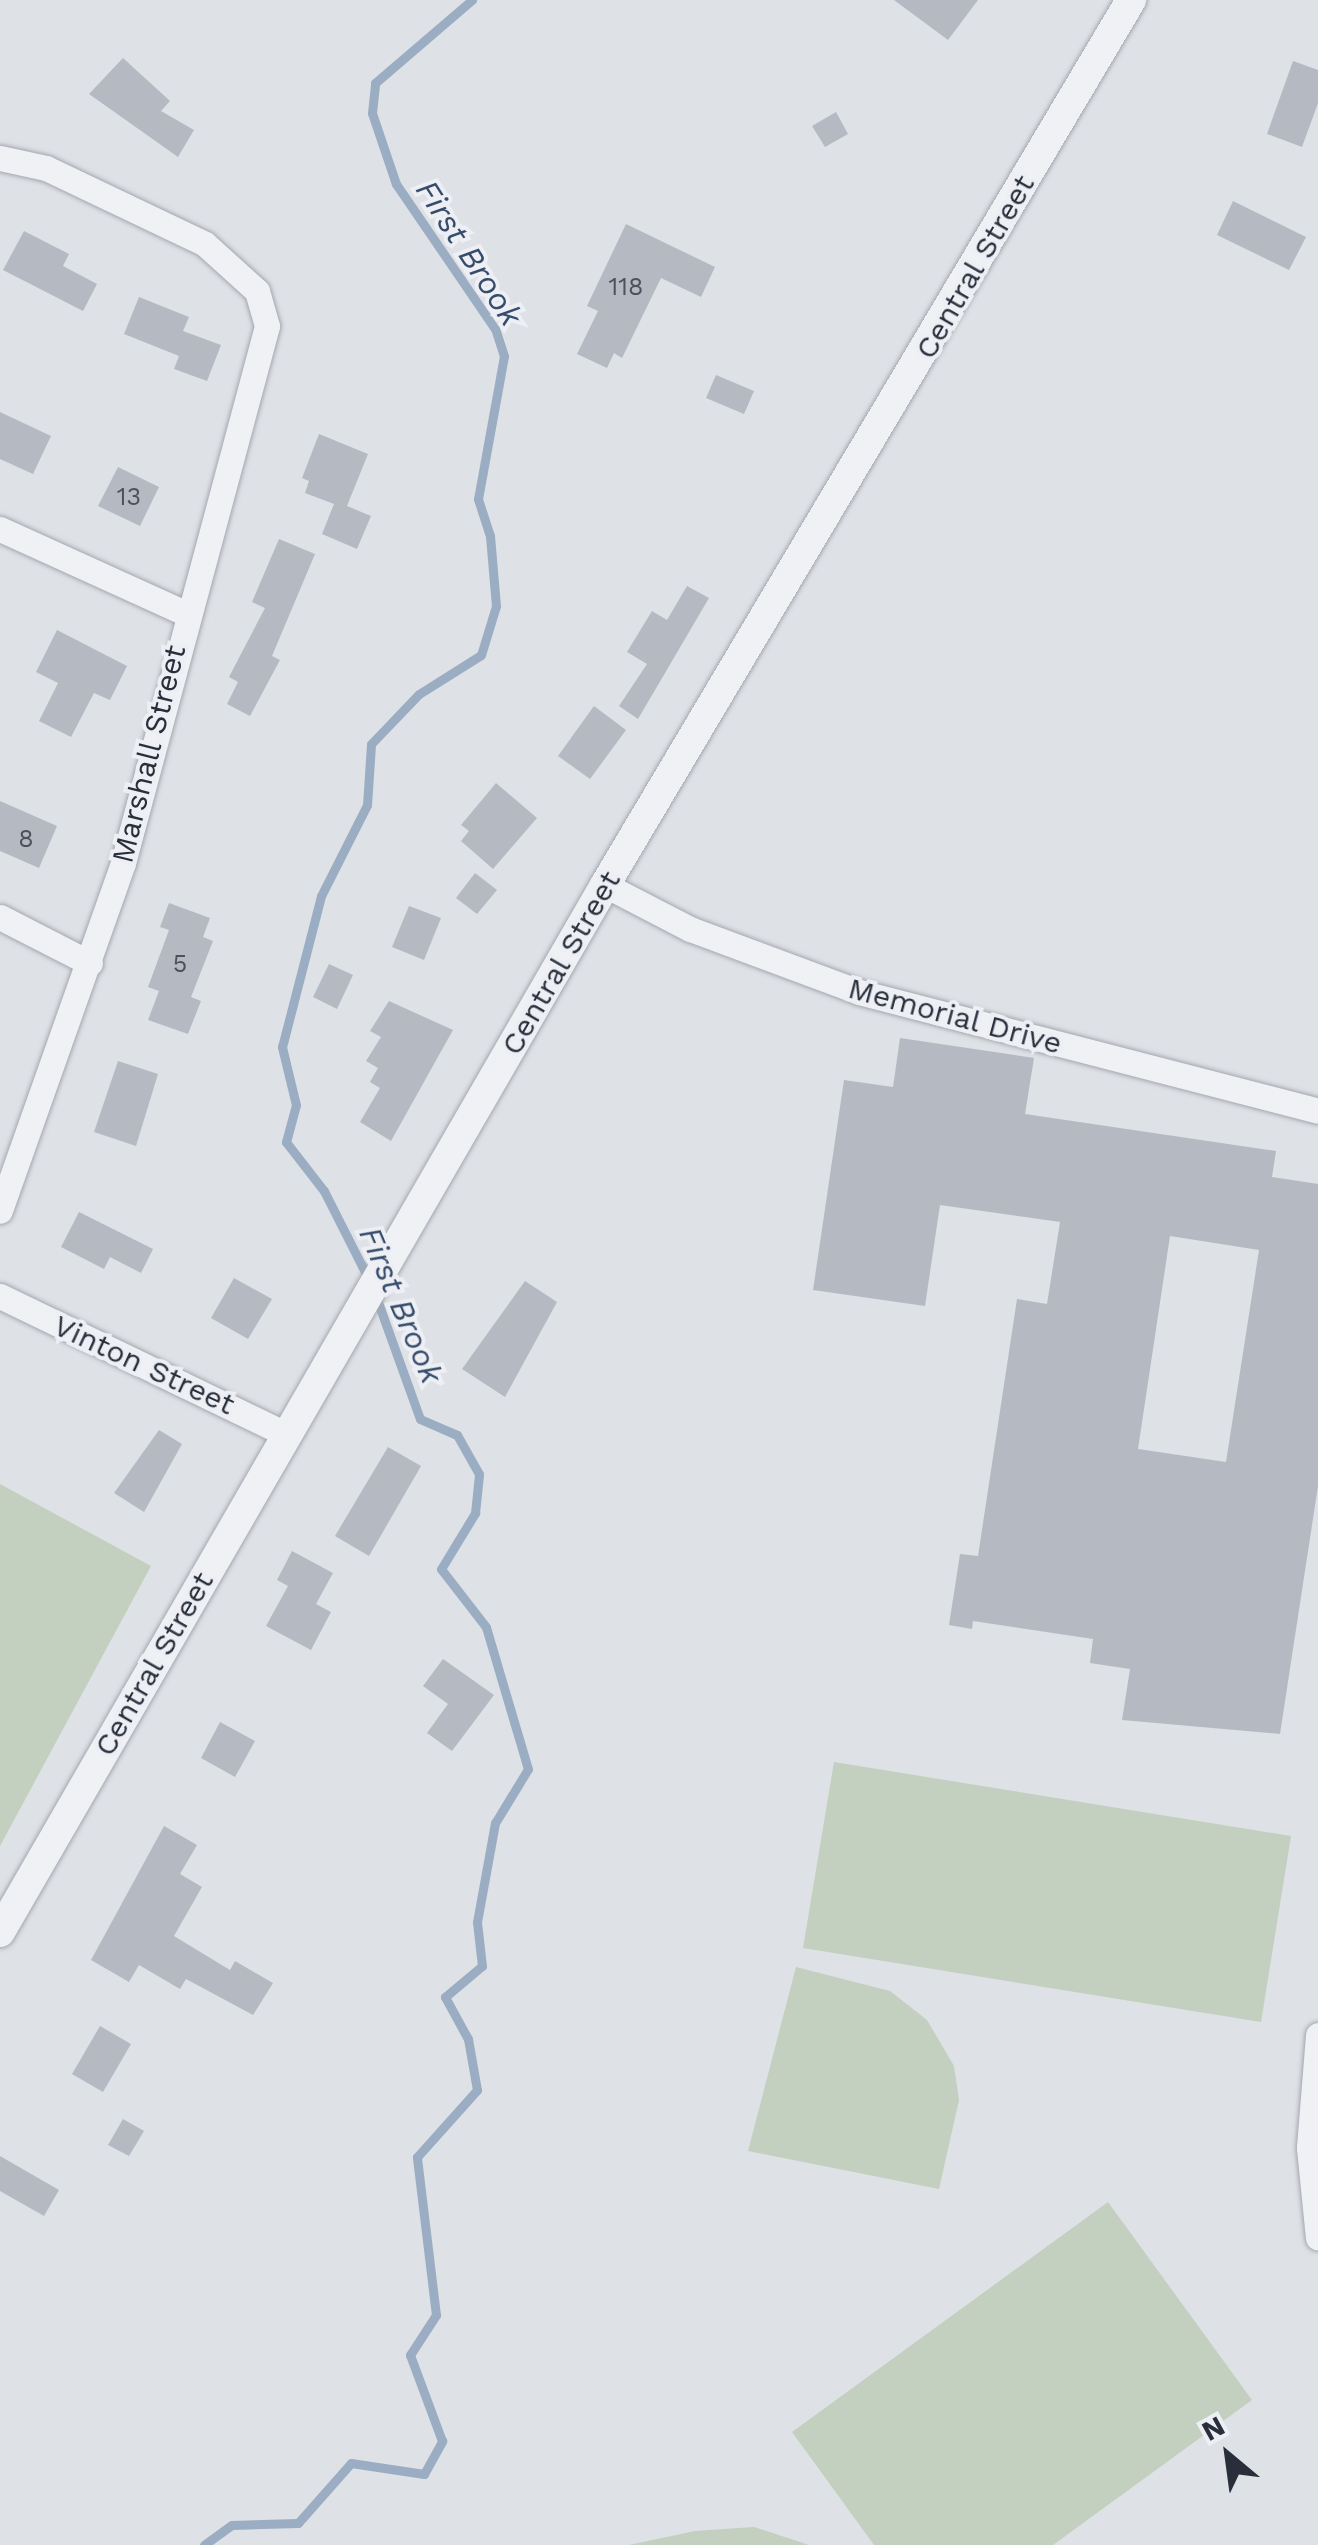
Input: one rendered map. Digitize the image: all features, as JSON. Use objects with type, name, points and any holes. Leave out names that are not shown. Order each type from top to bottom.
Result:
[{"type":"street","name":"Central Street","points":[[0,1932],[606,885],[1131,0]]},
{"type":"street","name":"Marshall Street","points":[[0,158],[112,196],[205,244],[258,291],[268,326],[264,362],[185,613],[90,963],[0,1211]]},
{"type":"street","points":[[0,529],[185,613]]},
{"type":"street","name":"Memorial Drive","points":[[606,885],[690,929],[858,992],[1318,1111]]},
{"type":"street","points":[[0,917],[90,963]]},
{"type":"street","name":"Vinton Street","points":[[0,1296],[287,1435]]},
{"type":"street","points":[[1318,2035],[1310,2148],[1318,2238]]},
{"type":"green space","points":[[0,1484],[151,1566],[0,1846]]},
{"type":"green space","points":[[834,1762],[1291,1836],[1261,2022],[803,1948]]},
{"type":"green space","points":[[796,1967],[890,1991],[927,2020],[954,2066],[959,2100],[939,2189],[748,2151]]},
{"type":"green space","points":[[1108,2202],[1252,2400],[1053,2545],[874,2545],[792,2432]]},
{"type":"green space","points":[[754,2527],[809,2545],[629,2545],[695,2531]]},
{"type":"building","points":[[894,0],[978,0],[948,40]]},
{"type":"building","points":[[123,58],[170,101],[161,111],[194,130],[178,157],[89,94]]},
{"type":"building","points":[[1293,61],[1318,70],[1318,103],[1302,147],[1267,134]]},
{"type":"building","points":[[836,112],[848,134],[825,147],[812,126]]},
{"type":"building","points":[[1233,201],[1306,237],[1289,270],[1217,235]]},
{"type":"building","points":[[626,224],[715,267],[701,297],[661,278],[622,358],[614,353],[607,368],[577,354],[598,311],[587,306]]},
{"type":"building","points":[[24,231],[69,254],[63,266],[97,284],[83,311],[3,270]]},
{"type":"building","points":[[139,297],[189,317],[183,331],[221,345],[207,381],[174,369],[179,356],[124,334]]},
{"type":"building","points":[[716,375],[754,391],[744,414],[706,398]]},
{"type":"building","points":[[0,412],[51,436],[33,474],[0,459]]},
{"type":"building","points":[[319,434],[368,454],[347,506],[371,516],[357,549],[322,534],[334,504],[305,493],[309,481],[302,478]]},
{"type":"building","points":[[118,467],[159,487],[140,526],[98,506]]},
{"type":"building","points":[[279,539],[315,554],[272,656],[280,660],[250,716],[227,704],[238,682],[229,677],[265,608],[252,602]]},
{"type":"building","points":[[687,586],[709,598],[638,719],[619,706],[647,664],[627,652],[652,611],[667,620]]},
{"type":"building","points":[[57,630],[127,666],[110,700],[94,693],[71,737],[39,721],[58,683],[36,672]]},
{"type":"building","points":[[594,706],[626,730],[590,779],[558,756]]},
{"type":"building","points":[[496,783],[537,818],[493,869],[461,841],[469,831],[461,825]]},
{"type":"building","points":[[0,801],[57,826],[39,868],[0,851]]},
{"type":"building","points":[[475,873],[497,890],[477,914],[456,898]]},
{"type":"building","points":[[169,903],[210,918],[203,937],[213,941],[191,997],[201,1001],[188,1034],[148,1020],[159,991],[148,987],[169,930],[160,927]]},
{"type":"building","points":[[409,906],[441,918],[424,960],[392,947]]},
{"type":"building","points":[[329,964],[353,975],[337,1009],[313,997]]},
{"type":"building","points":[[389,1001],[453,1030],[391,1141],[360,1122],[380,1088],[370,1082],[378,1068],[366,1061],[381,1037],[370,1031]]},
{"type":"building","points":[[900,1038],[1034,1058],[1025,1114],[1276,1151],[1272,1177],[1318,1184],[1318,1486],[1280,1734],[1122,1720],[1130,1669],[1090,1663],[1093,1639],[973,1621],[972,1629],[949,1625],[960,1554],[978,1556],[1017,1299],[1047,1304],[1060,1222],[940,1205],[925,1306],[813,1290],[844,1080],[893,1087]],"holes":[[[1170,1236],[1259,1250],[1226,1462],[1138,1449]]]},
{"type":"building","points":[[118,1061],[158,1074],[136,1146],[94,1132]]},
{"type":"building","points":[[79,1212],[153,1249],[141,1273],[110,1257],[104,1269],[61,1247]]},
{"type":"building","points":[[234,1278],[272,1299],[248,1339],[211,1318]]},
{"type":"building","points":[[525,1281],[557,1302],[505,1397],[462,1369]]},
{"type":"building","points":[[159,1430],[182,1444],[144,1512],[114,1493]]},
{"type":"building","points":[[388,1447],[421,1466],[369,1556],[335,1536]]},
{"type":"building","points":[[292,1551],[333,1573],[316,1604],[331,1612],[311,1650],[266,1626],[288,1586],[277,1580]]},
{"type":"building","points":[[443,1659],[494,1695],[452,1751],[427,1733],[448,1704],[423,1686]]},
{"type":"building","points":[[220,1722],[255,1741],[235,1777],[201,1758]]},
{"type":"building","points":[[164,1826],[197,1845],[180,1874],[202,1887],[174,1936],[230,1970],[235,1961],[273,1983],[253,2015],[186,1979],[180,1989],[139,1965],[129,1982],[91,1960]]},
{"type":"building","points":[[100,2026],[131,2044],[103,2092],[72,2074]]},
{"type":"building","points":[[123,2119],[144,2131],[129,2156],[108,2145]]},
{"type":"building","points":[[0,2156],[59,2190],[44,2216],[0,2191]]},
{"type":"waterway","name":"First Brook","points":[[369,1280],[324,1191],[286,1142],[296,1105],[282,1047],[321,896],[367,805],[371,744],[419,694],[481,655],[496,606],[490,536],[478,499],[504,356],[495,329],[396,184],[372,113],[375,83],[472,0]]},
{"type":"waterway","name":"First Brook","points":[[204,2545],[232,2525],[298,2523],[351,2463],[424,2474],[442,2441],[410,2355],[436,2315],[417,2157],[477,2090],[468,2039],[445,1997],[482,1966],[477,1922],[495,1823],[528,1769],[486,1627],[441,1569],[475,1513],[479,1474],[457,1435],[420,1419],[375,1294]]}]
